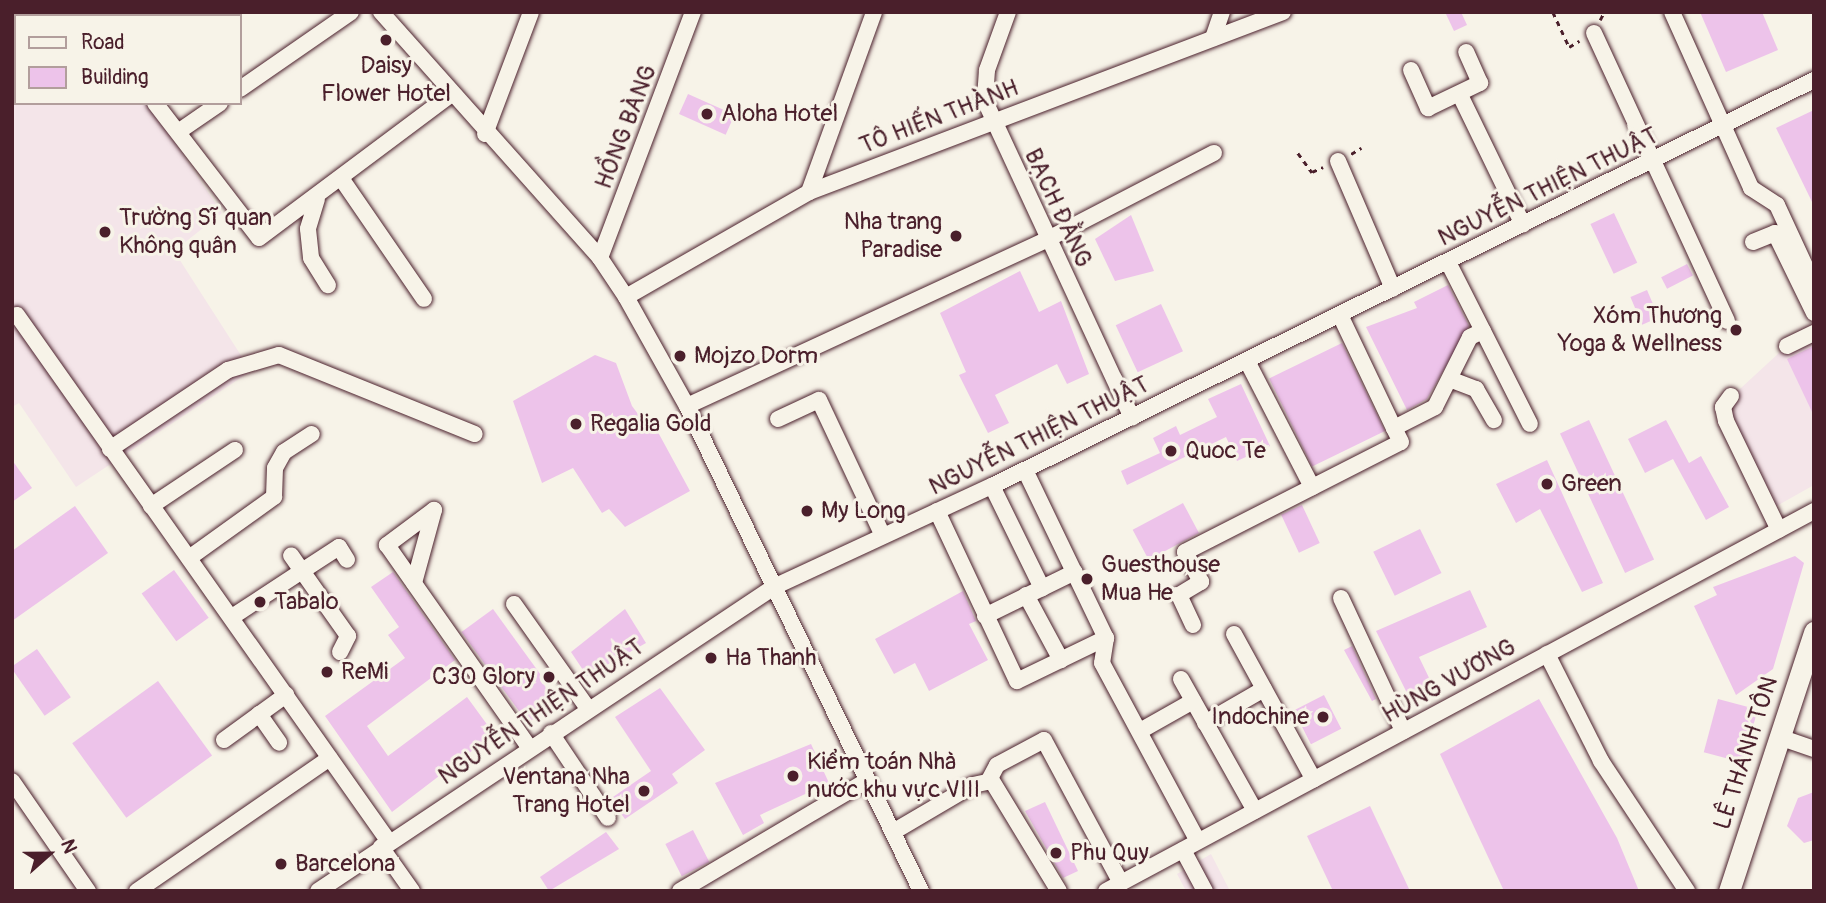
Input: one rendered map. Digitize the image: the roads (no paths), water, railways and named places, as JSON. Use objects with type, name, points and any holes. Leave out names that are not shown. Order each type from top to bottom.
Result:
[{"type":"main road","name":"LÊ THÁNH TÔN","points":[[1729,891],[1814,632]]},
{"type":"street","points":[[242,88],[351,12]]},
{"type":"street","points":[[380,12],[450,95],[600,258],[626,297],[687,405],[921,891]]},
{"type":"street","points":[[485,134],[531,12]]},
{"type":"street","name":"HỒNG BÀNG","points":[[600,258],[693,12]]},
{"type":"street","points":[[809,192],[874,12]]},
{"type":"street","name":"BẠCH ĐẰNG","points":[[1008,12],[983,85],[992,121],[1132,418]]},
{"type":"street","points":[[1213,38],[1222,12]]},
{"type":"street","name":"TÔ HIẾN THÀNH","points":[[626,297],[809,192],[1283,12]]},
{"type":"street","points":[[1672,12],[1751,188],[1777,205],[1814,285]]},
{"type":"street","points":[[1594,33],[1727,321]]},
{"type":"street","points":[[1411,70],[1428,108],[1480,83],[1466,52]]},
{"type":"street","name":"NGUYỄN THIỆN THUẬT","points":[[317,891],[587,706],[774,586],[1132,418],[1814,80]]},
{"type":"street","points":[[1460,94],[1523,225]]},
{"type":"street","points":[[157,105],[259,238],[317,200],[450,95]]},
{"type":"street","points":[[177,132],[216,105]]},
{"type":"street","points":[[687,405],[1048,239],[1214,153]]},
{"type":"street","points":[[1338,161],[1393,289]]},
{"type":"street","points":[[342,181],[424,299]]},
{"type":"street","points":[[317,200],[308,229],[311,258],[328,285]]},
{"type":"street","points":[[1753,242],[1775,233],[1814,313]]},
{"type":"street","points":[[1448,262],[1530,424]]},
{"type":"street","points":[[17,315],[330,758],[412,891]]},
{"type":"street","points":[[1193,625],[1179,595],[1201,582],[1185,552],[1401,442],[1340,315]]},
{"type":"street","points":[[1394,428],[1435,407],[1452,380],[1470,337],[1483,331]]},
{"type":"street","points":[[1787,346],[1814,333]]},
{"type":"street","points":[[110,449],[228,370],[279,355],[475,434]]},
{"type":"street","points":[[1247,361],[1312,487]]},
{"type":"street","points":[[1452,380],[1476,389],[1494,420]]},
{"type":"street","points":[[1731,396],[1723,407],[1726,421],[1779,530]]},
{"type":"street","points":[[778,419],[818,400],[883,536]]},
{"type":"street","points":[[189,558],[274,497],[272,481],[284,452],[312,434]]},
{"type":"street","points":[[152,506],[235,450]]},
{"type":"street","points":[[1025,470],[1106,638],[1102,663],[1198,841]]},
{"type":"street","points":[[992,486],[1042,588]]},
{"type":"street","points":[[937,510],[1017,681],[1106,638]]},
{"type":"street","name":"HÙNG VƯƠNG","points":[[1106,891],[1814,511]]},
{"type":"street","points":[[232,617],[339,547],[347,560]]},
{"type":"street","points":[[291,555],[348,636],[340,652]]},
{"type":"street","points":[[985,616],[1075,572]]},
{"type":"street","points":[[414,583],[529,747]]},
{"type":"street","points":[[1027,595],[1061,660]]},
{"type":"street","points":[[1341,598],[1403,731]]},
{"type":"street","points":[[514,604],[587,706]]},
{"type":"street","points":[[1234,634],[1314,780]]},
{"type":"street","points":[[1547,654],[1601,761],[1687,891]]},
{"type":"street","points":[[1181,679],[1255,811]]},
{"type":"street","points":[[1205,723],[1264,689]]},
{"type":"street","points":[[224,740],[286,695]]},
{"type":"street","points":[[1140,731],[1193,701]]},
{"type":"street","points":[[259,714],[279,743]]},
{"type":"street","points":[[551,733],[608,818]]},
{"type":"street","points":[[1779,737],[1814,749]]},
{"type":"street","points":[[893,832],[988,782],[997,765],[1044,740],[1121,883]]},
{"type":"street","points":[[137,891],[330,758]]},
{"type":"street","points":[[680,891],[868,780]]},
{"type":"street","points":[[988,782],[1007,799],[1059,891]]},
{"type":"street","points":[[14,787],[88,891]]},
{"type":"street","points":[[1183,850],[1205,891]]},
{"type":"place","name":"Daisy Flower Hotel","points":[[386,40]]},
{"type":"place","name":"Aloha Hotel","points":[[707,114]]},
{"type":"place","name":"Trường Sĩ quan Không quân","points":[[105,232]]},
{"type":"place","name":"Nha trang Paradise","points":[[956,236]]},
{"type":"place","name":"Xóm Thương Yoga & Wellness","points":[[1736,330]]},
{"type":"place","name":"Mojzo Dorm","points":[[680,356]]},
{"type":"place","name":"Regalia Gold","points":[[576,424]]},
{"type":"place","name":"Quoc Te","points":[[1171,451]]},
{"type":"place","name":"Green","points":[[1547,484]]},
{"type":"place","name":"My Long","points":[[807,511]]},
{"type":"place","name":"Guesthouse Mua He","points":[[1087,579]]},
{"type":"place","name":"Tabalo","points":[[260,602]]},
{"type":"place","name":"Ha Thanh","points":[[711,658]]},
{"type":"place","name":"ReMi","points":[[327,672]]},
{"type":"place","name":"C30 Glory","points":[[549,677]]},
{"type":"place","name":"Indochine","points":[[1323,717]]},
{"type":"place","name":"Kiểm toán Nhà nước khu vực VIII","points":[[793,776]]},
{"type":"place","name":"Ventana Nha Trang Hotel","points":[[644,791]]},
{"type":"place","name":"Phu Quy","points":[[1056,853]]},
{"type":"place","name":"Barcelona","points":[[281,864]]}]
